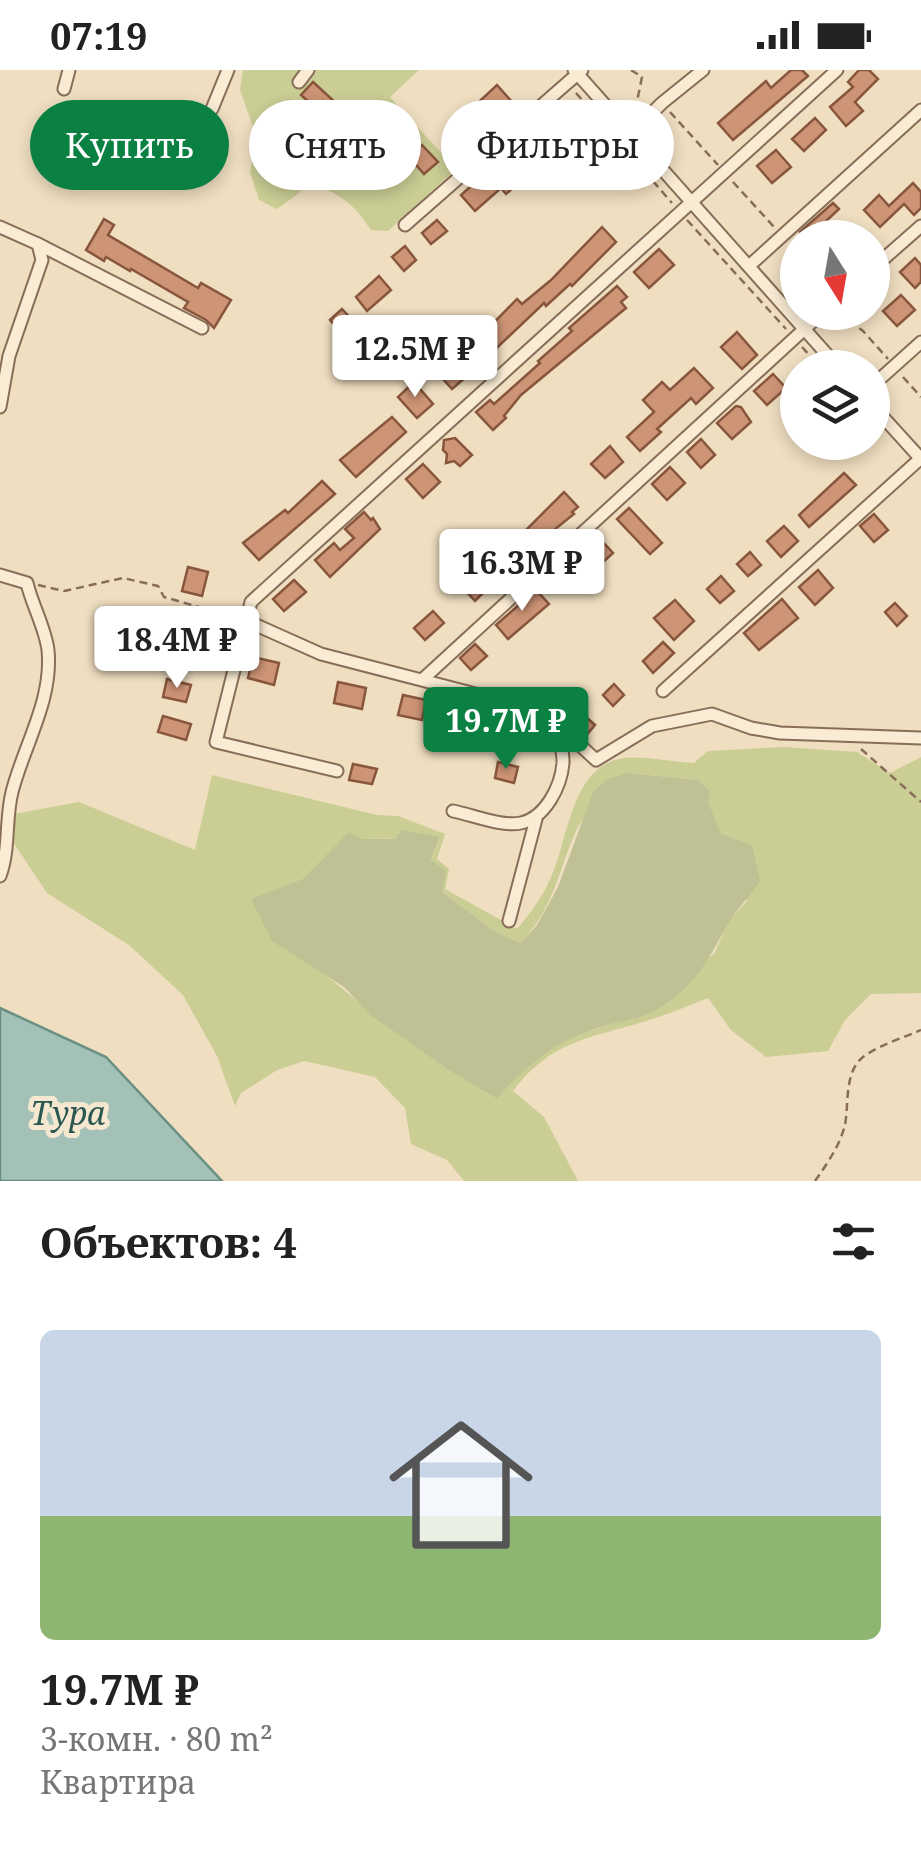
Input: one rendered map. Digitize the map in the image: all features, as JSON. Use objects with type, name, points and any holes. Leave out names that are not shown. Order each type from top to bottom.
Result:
[{"type":"street","points":[[64,88],[69,70]]},
{"type":"street","points":[[216,100],[228,70]]},
{"type":"street","points":[[299,82],[308,70]]},
{"type":"street","points":[[666,100],[702,70]]},
{"type":"street","points":[[337,771],[216,742],[251,602],[837,70]]},
{"type":"street","points":[[405,225],[578,71],[602,100]]},
{"type":"street","points":[[749,266],[921,110]]},
{"type":"street","points":[[674,183],[780,301]]},
{"type":"street","points":[[890,253],[921,226]]},
{"type":"street","points":[[0,228],[202,328]]},
{"type":"street","points":[[0,408],[9,356],[42,260],[38,244]]},
{"type":"street","points":[[423,679],[804,330]]},
{"type":"street","points":[[806,330],[823,350]]},
{"type":"street","points":[[890,370],[921,342]]},
{"type":"street","points":[[662,691],[921,459],[890,425]]},
{"type":"street","points":[[0,576],[27,583],[45,636],[48,674],[38,720],[12,790],[0,876]]},
{"type":"street","points":[[247,621],[321,654],[545,712],[557,734],[563,762],[552,798],[536,819],[509,920]]},
{"type":"street","points":[[557,734],[569,735],[596,760],[652,726],[712,714],[780,734],[921,738]]},
{"type":"street","points":[[453,811],[516,825],[536,819]]},
{"type":"path","points":[[631,70],[642,77],[637,100]]},
{"type":"path","points":[[862,330],[921,397]]},
{"type":"path","points":[[27,583],[64,592],[123,578],[158,586],[164,598],[247,621]]},
{"type":"path","points":[[844,736],[921,802]]},
{"type":"path","points":[[816,1181],[844,1127],[855,1066],[864,1056],[921,1030]]},
{"type":"green space","points":[[243,70],[419,70],[390,97],[393,100],[249,100],[249,115],[240,90]]},
{"type":"green space","points":[[421,131],[441,153],[441,183],[388,231],[371,230],[341,197],[327,190],[421,190]]},
{"type":"green space","points":[[256,190],[301,190],[277,209],[259,200]]},
{"type":"green space","points":[[783,747],[857,752],[890,773],[921,757],[921,993],[871,994],[845,1020],[828,1051],[766,1057],[731,1030],[708,998],[558,1050],[513,1091],[544,1117],[578,1181],[464,1181],[447,1160],[411,1144],[405,1108],[375,1077],[304,1061],[277,1070],[241,1093],[235,1106],[217,1056],[183,995],[129,945],[47,893],[7,833],[14,814],[79,802],[195,850],[212,775],[377,815],[398,816],[445,834],[437,859],[449,869],[445,889],[517,929],[548,884],[574,805],[593,774],[624,758],[694,763],[708,751]],"holes":[[[629,773],[698,780],[747,901],[729,921],[714,954],[613,1023],[579,1034],[547,1051],[527,1066],[497,1099],[426,1053],[337,984],[298,951],[251,899],[303,880],[361,839],[440,838],[431,861],[442,892],[499,934],[521,943],[548,902],[580,823]]]},
{"type":"green space","points":[[629,773],[698,780],[710,792],[708,802],[721,834],[752,845],[760,881],[698,973],[680,993],[648,1014],[603,1026],[557,1046],[532,1064],[497,1099],[372,1016],[344,987],[272,941],[251,899],[303,879],[349,832],[361,839],[395,839],[402,830],[440,837],[431,860],[446,871],[442,892],[499,934],[521,943],[537,925],[558,887],[593,792],[608,779]]},
{"type":"water","name":"Тура","points":[[0,1008],[106,1057],[222,1181],[0,1181]]},
{"type":"building","points":[[791,70],[802,70],[808,76],[733,140],[718,123],[766,81],[771,88]]},
{"type":"building","points":[[859,70],[869,70],[878,79],[855,102],[863,111],[846,126],[830,107],[853,87],[848,82]]},
{"type":"building","points":[[313,82],[333,100],[306,100],[301,95]]},
{"type":"building","points":[[497,85],[510,100],[481,100]]},
{"type":"building","points":[[815,118],[826,130],[804,151],[792,139]]},
{"type":"building","points":[[421,146],[438,162],[424,174],[421,171]]},
{"type":"building","points":[[776,150],[791,167],[772,183],[757,166]]},
{"type":"building","points":[[913,183],[921,192],[921,208],[914,215],[904,204],[887,220],[873,220],[864,210],[879,195],[889,206]]},
{"type":"building","points":[[467,190],[499,190],[475,211],[461,195]]},
{"type":"building","points":[[833,203],[839,209],[827,220],[814,220]]},
{"type":"building","points":[[104,219],[114,225],[108,235],[198,288],[201,283],[231,300],[214,328],[184,308],[188,302],[131,269],[106,257],[104,261],[86,250]]},
{"type":"building","points":[[437,220],[447,231],[431,244],[422,233]]},
{"type":"building","points":[[602,227],[616,242],[572,286],[546,306],[544,303],[485,359],[472,345],[517,299],[522,304],[551,280]]},
{"type":"building","points":[[405,246],[416,260],[404,271],[392,257]]},
{"type":"building","points":[[659,249],[674,265],[649,288],[634,272]]},
{"type":"building","points":[[915,258],[921,265],[921,282],[915,288],[900,272]]},
{"type":"building","points":[[379,276],[391,290],[367,311],[356,297]]},
{"type":"building","points":[[617,286],[627,297],[621,302],[626,308],[521,395],[493,430],[476,412],[490,400],[494,404],[540,363],[572,331],[569,328]]},
{"type":"building","points":[[901,295],[915,310],[897,326],[890,318],[890,305]]},
{"type":"building","points":[[342,309],[355,323],[342,335],[330,320]]},
{"type":"building","points":[[737,332],[757,355],[742,369],[721,347]]},
{"type":"building","points":[[450,356],[467,376],[452,389],[435,370]]},
{"type":"building","points":[[694,368],[713,388],[696,404],[691,398],[657,429],[661,432],[640,451],[627,437],[654,412],[643,400],[662,382],[670,390]]},
{"type":"building","points":[[773,374],[780,382],[780,393],[767,405],[754,391]]},
{"type":"building","points":[[414,382],[433,404],[417,418],[398,397]]},
{"type":"building","points":[[736,406],[751,422],[732,439],[717,423]]},
{"type":"building","points":[[392,417],[406,432],[356,477],[340,460]]},
{"type":"building","points":[[455,438],[472,455],[460,466],[454,461],[446,463],[443,450],[444,440]]},
{"type":"building","points":[[701,439],[715,455],[701,468],[687,452]]},
{"type":"building","points":[[610,446],[623,462],[605,478],[591,464]]},
{"type":"building","points":[[423,464],[440,482],[423,498],[406,479]]},
{"type":"building","points":[[670,467],[685,483],[667,500],[652,484]]},
{"type":"building","points":[[844,473],[856,485],[809,527],[799,515]]},
{"type":"building","points":[[322,481],[335,494],[259,560],[243,543],[285,510],[288,513]]},
{"type":"building","points":[[564,492],[578,507],[534,546],[523,533]]},
{"type":"building","points":[[629,508],[662,543],[650,554],[617,519]]},
{"type":"building","points":[[364,512],[380,529],[330,577],[315,560],[334,543],[340,550],[354,538],[345,529]]},
{"type":"building","points":[[874,514],[888,530],[874,542],[860,526]]},
{"type":"building","points":[[784,526],[798,541],[781,557],[767,541]]},
{"type":"building","points":[[600,539],[613,553],[601,564],[588,550]]},
{"type":"building","points":[[502,543],[518,559],[501,575],[489,563],[494,559],[490,554]]},
{"type":"building","points":[[750,552],[761,565],[748,576],[737,564]]},
{"type":"building","points":[[568,562],[581,576],[568,588],[554,574]]},
{"type":"building","points":[[188,567],[208,572],[202,596],[182,591]]},
{"type":"building","points":[[818,570],[833,588],[815,605],[799,587]]},
{"type":"building","points":[[721,576],[734,591],[720,603],[707,589]]},
{"type":"building","points":[[476,579],[486,590],[475,601],[464,589]]},
{"type":"building","points":[[294,580],[306,592],[284,611],[273,599]]},
{"type":"building","points":[[536,590],[549,604],[508,639],[496,625]]},
{"type":"building","points":[[782,599],[798,618],[759,650],[744,633]]},
{"type":"building","points":[[675,600],[694,621],[674,640],[654,618]]},
{"type":"building","points":[[895,603],[907,616],[897,626],[885,612]]},
{"type":"building","points":[[433,611],[444,623],[425,640],[414,628]]},
{"type":"building","points":[[173,638],[194,643],[189,662],[168,657]]},
{"type":"building","points":[[663,642],[674,653],[653,673],[643,661]]},
{"type":"building","points":[[475,644],[487,656],[471,670],[460,658]]},
{"type":"building","points":[[253,657],[279,663],[274,685],[248,678]]},
{"type":"building","points":[[167,679],[191,685],[186,702],[163,697]]},
{"type":"building","points":[[338,682],[366,688],[362,709],[334,703]]},
{"type":"building","points":[[614,684],[624,695],[613,706],[603,695]]},
{"type":"building","points":[[403,695],[426,700],[422,720],[398,715]]},
{"type":"building","points":[[568,701],[595,725],[585,737],[574,727],[564,725],[557,714]]},
{"type":"building","points":[[163,716],[191,724],[186,740],[158,732]]},
{"type":"building","points":[[498,762],[518,767],[514,783],[495,778]]},
{"type":"building","points":[[353,764],[377,769],[372,784],[349,780]]}]
